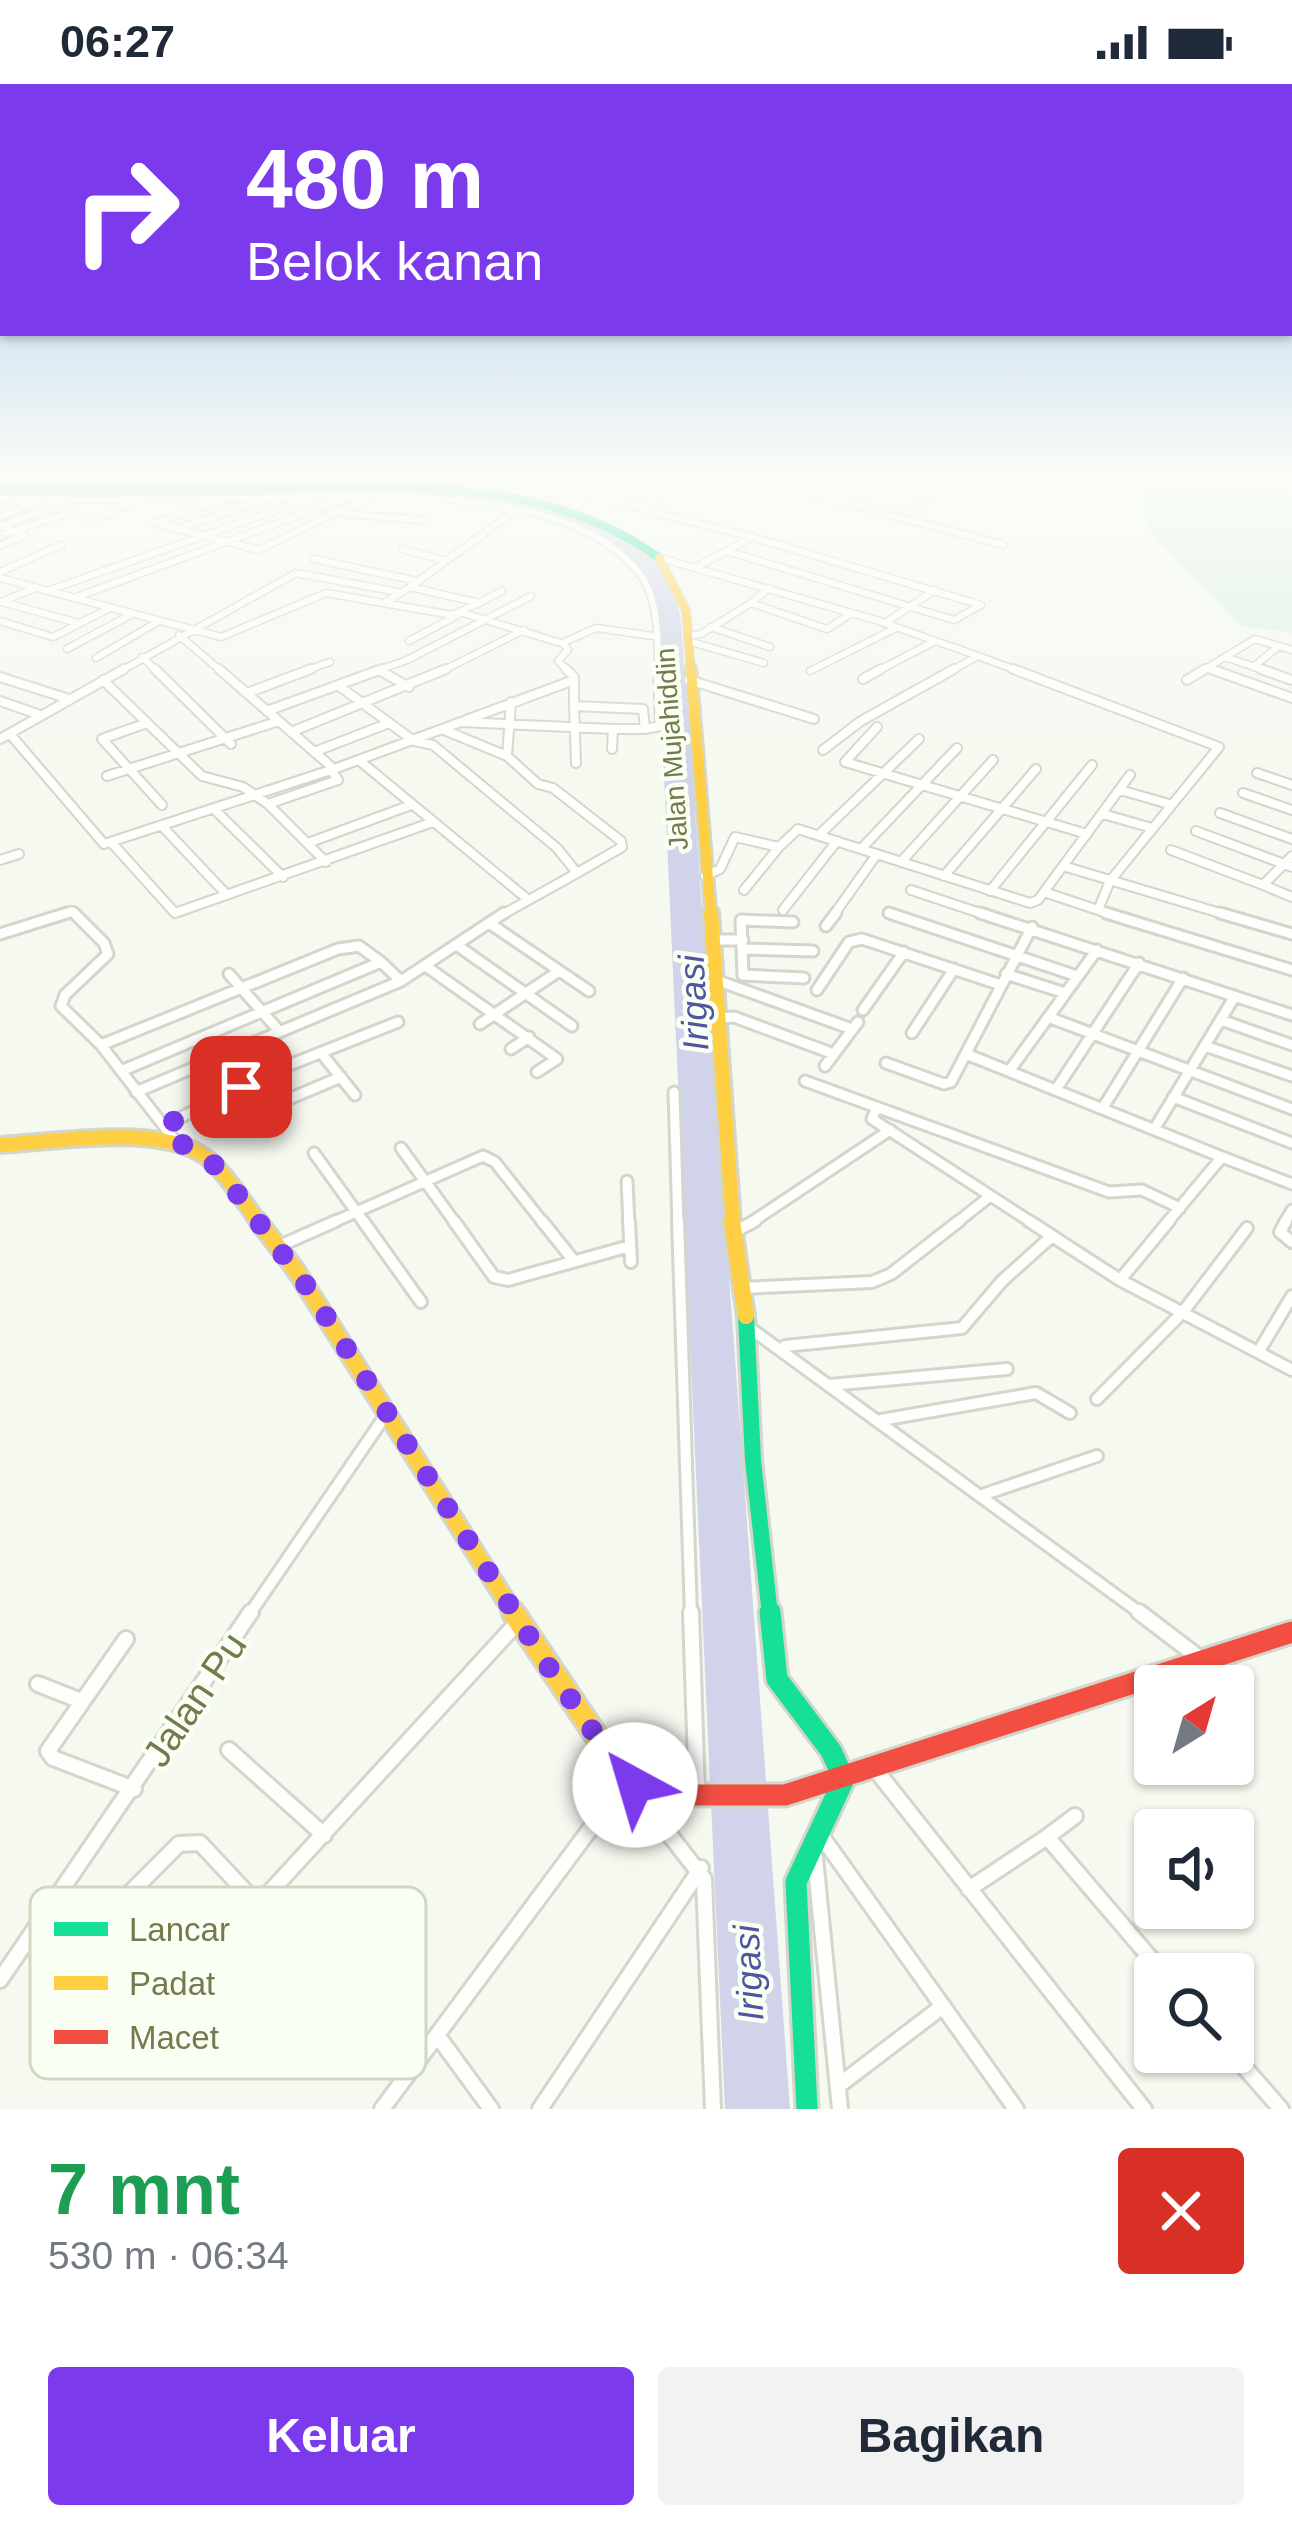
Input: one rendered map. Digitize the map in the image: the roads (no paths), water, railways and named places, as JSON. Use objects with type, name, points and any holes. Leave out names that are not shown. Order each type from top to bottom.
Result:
[{"type":"street","points":[[47,591],[94,574]]},
{"type":"street","points":[[74,598],[137,574]]},
{"type":"street","points":[[0,739],[189,629],[299,574]]},
{"type":"street","points":[[312,574],[400,592]]},
{"type":"street","points":[[0,575],[218,637],[324,594],[356,574]]},
{"type":"street","points":[[375,574],[479,603]]},
{"type":"street","points":[[384,603],[427,574]]},
{"type":"street","points":[[461,722],[660,727],[651,592],[639,574]]},
{"type":"street","name":"Jalan Mujahiddin","points":[[670,574],[677,584],[688,639],[694,697],[727,1112],[727,1183],[747,1326],[753,1460],[777,1679],[836,1755],[844,1779]]},
{"type":"street","points":[[719,574],[885,623],[1219,747],[1109,880],[1098,910]]},
{"type":"street","points":[[805,574],[956,620],[981,605],[881,574]]},
{"type":"street","points":[[1,602],[35,588]]},
{"type":"street","points":[[688,639],[769,588]]},
{"type":"street","points":[[885,623],[936,589]]},
{"type":"street","points":[[409,641],[502,591]]},
{"type":"street","points":[[324,594],[485,619],[562,643],[568,650],[558,661],[574,680],[576,763]]},
{"type":"street","points":[[267,711],[379,670],[531,596]]},
{"type":"street","points":[[1,602],[79,623]]},
{"type":"street","points":[[751,603],[826,629],[852,613]]},
{"type":"street","points":[[44,641],[110,608]]},
{"type":"street","points":[[67,649],[132,614]]},
{"type":"street","points":[[0,621],[53,637]]},
{"type":"street","points":[[96,658],[159,621]]},
{"type":"street","points":[[711,627],[770,647]]},
{"type":"street","points":[[562,643],[591,628],[653,635]]},
{"type":"street","points":[[810,671],[897,628]]},
{"type":"street","points":[[291,732],[409,687],[524,630]]},
{"type":"street","points":[[179,635],[314,752],[338,780],[268,804]]},
{"type":"street","points":[[688,639],[764,663]]},
{"type":"street","points":[[1187,680],[1256,639],[1292,650]]},
{"type":"street","points":[[863,679],[935,641]]},
{"type":"street","points":[[1253,667],[1279,646]]},
{"type":"street","points":[[823,750],[861,722],[978,656]]},
{"type":"street","points":[[142,657],[228,741]]},
{"type":"street","points":[[1225,657],[1291,678]]},
{"type":"street","points":[[247,693],[330,662]]},
{"type":"street","points":[[1207,668],[1292,698]]},
{"type":"street","points":[[379,670],[409,687]]},
{"type":"street","points":[[0,676],[69,699]]},
{"type":"street","points":[[104,680],[144,724],[208,780],[258,795],[326,862]]},
{"type":"street","points":[[10,734],[104,844],[360,761],[574,680]]},
{"type":"street","points":[[689,680],[814,719]]},
{"type":"street","points":[[340,686],[414,741],[439,750],[557,848],[577,873]]},
{"type":"street","points":[[0,701],[41,715]]},
{"type":"street","points":[[507,756],[512,702]]},
{"type":"street","points":[[574,706],[639,707],[645,729]]},
{"type":"street","points":[[107,776],[279,721]]},
{"type":"street","points":[[314,752],[389,723]]},
{"type":"street","points":[[144,724],[102,739],[162,806]]},
{"type":"street","points":[[877,727],[843,760],[1087,834]]},
{"type":"street","points":[[612,749],[613,729]]},
{"type":"street","points":[[136,1092],[401,981],[526,898],[622,847],[621,841],[568,798],[538,784],[507,756],[444,730]]},
{"type":"street","points":[[819,835],[919,739]]},
{"type":"street","points":[[861,849],[957,748]]},
{"type":"street","points":[[901,862],[992,760]]},
{"type":"street","points":[[360,761],[526,898]]},
{"type":"street","points":[[990,891],[1092,765]]},
{"type":"street","points":[[944,876],[1036,770]]},
{"type":"street","points":[[1257,773],[1292,785]]},
{"type":"street","points":[[744,890],[794,831],[1030,903],[1044,892],[1130,775]]},
{"type":"street","points":[[1120,790],[1169,804]]},
{"type":"street","points":[[1244,793],[1292,810]]},
{"type":"street","points":[[308,843],[411,805]]},
{"type":"street","points":[[214,809],[283,877]]},
{"type":"street","points":[[1220,813],[1292,839]]},
{"type":"street","points":[[1103,814],[1152,828]]},
{"type":"street","points":[[112,842],[175,913],[433,822]]},
{"type":"street","points":[[161,825],[227,895]]},
{"type":"street","points":[[1196,831],[1290,862]]},
{"type":"street","points":[[705,876],[720,869],[735,837],[779,847]]},
{"type":"street","points":[[783,910],[837,841]]},
{"type":"street","points":[[1171,850],[1292,897]]},
{"type":"street","points":[[0,860],[19,854]]},
{"type":"street","points":[[826,926],[877,854]]},
{"type":"street","points":[[1263,885],[1290,862]]},
{"type":"street","points":[[1064,866],[1292,934]]},
{"type":"street","points":[[911,890],[1292,1015]]},
{"type":"street","points":[[1044,892],[1292,970]]},
{"type":"street","points":[[0,934],[66,912],[81,916],[109,952],[64,995],[61,1006],[101,1045],[178,1143]]},
{"type":"street","points":[[889,913],[1076,976]]},
{"type":"street","points":[[793,922],[741,920],[743,975],[804,978]]},
{"type":"street","points":[[489,923],[589,991]]},
{"type":"street","points":[[886,1063],[944,1084],[954,1079],[1032,927]]},
{"type":"street","points":[[712,946],[718,940],[813,952]]},
{"type":"street","points":[[817,990],[852,940],[1064,993]]},
{"type":"street","points":[[101,1045],[350,946],[366,949],[401,981]]},
{"type":"street","points":[[458,946],[572,1026]]},
{"type":"street","points":[[1010,1070],[1097,950]]},
{"type":"street","points":[[863,1010],[904,952]]},
{"type":"street","points":[[121,1071],[381,962]]},
{"type":"street","points":[[1057,1088],[1139,963]]},
{"type":"street","points":[[427,967],[557,1059],[537,1072]]},
{"type":"street","points":[[912,1034],[954,969]]},
{"type":"street","points":[[480,1024],[559,971]]},
{"type":"street","points":[[229,974],[280,1032]]},
{"type":"street","points":[[1103,1106],[1183,978]]},
{"type":"street","points":[[716,980],[855,1026],[825,1066]]},
{"type":"street","points":[[453,1001],[466,993]]},
{"type":"street","points":[[1156,1128],[1235,996]]},
{"type":"street","points":[[719,1018],[734,1017],[834,1054]]},
{"type":"street","points":[[1048,1017],[1292,1108]]},
{"type":"street","points":[[1221,1020],[1292,1045]]},
{"type":"street","points":[[164,1126],[264,1075],[398,1022]]},
{"type":"street","points":[[511,1049],[530,1037]]},
{"type":"street","points":[[1205,1046],[1292,1076]]},
{"type":"street","points":[[227,1054],[238,1065],[255,1067],[291,1098],[341,1077]]},
{"type":"street","points":[[322,1054],[356,1095]]},
{"type":"street","points":[[966,1054],[1292,1184]]},
{"type":"street","points":[[805,1081],[1109,1192],[1142,1190],[1180,1208]]},
{"type":"street","points":[[674,1092],[702,1799]]},
{"type":"street","points":[[1173,1097],[1292,1143]]},
{"type":"street","points":[[877,1108],[872,1119],[1051,1238],[1120,1280],[1292,1370]]},
{"type":"street","points":[[734,1232],[777,1209],[890,1130]]},
{"type":"street","points":[[0,1145],[150,1138],[194,1148],[218,1168],[308,1288],[385,1416],[601,1743],[634,1776],[676,1796],[785,1796],[1292,1632]]},
{"type":"street","points":[[400,1148],[494,1277],[508,1280],[630,1246]]},
{"type":"street","points":[[314,1154],[421,1302]]},
{"type":"street","points":[[277,1247],[478,1156],[490,1158],[574,1261]]},
{"type":"street","points":[[1120,1280],[1222,1157]]},
{"type":"street","points":[[628,1181],[631,1262]]},
{"type":"street","points":[[742,1288],[872,1282],[891,1274],[989,1196]]},
{"type":"street","points":[[1292,1210],[1280,1232],[1292,1242]]},
{"type":"street","points":[[1097,1399],[1183,1312],[1247,1228]]},
{"type":"street","points":[[784,1346],[962,1328],[1002,1281],[1051,1238]]},
{"type":"street","points":[[1259,1351],[1292,1296]]},
{"type":"street","points":[[747,1326],[784,1346],[829,1385],[985,1494],[1203,1661]]},
{"type":"street","points":[[829,1385],[1007,1369]]},
{"type":"street","points":[[880,1420],[1036,1393],[1070,1413]]},
{"type":"street","name":"Jalan Pu","points":[[65,1887],[385,1416]]},
{"type":"street","points":[[985,1494],[1097,1456]]},
{"type":"street","points":[[275,1887],[519,1620]]},
{"type":"street","points":[[126,1639],[81,1700],[50,1755],[134,1789]]},
{"type":"street","points":[[38,1684],[81,1700]]},
{"type":"street","points":[[229,1750],[325,1835]]},
{"type":"street","points":[[874,1769],[1144,2109]]},
{"type":"street","points":[[634,1776],[639,1796],[700,1868],[713,2109]]},
{"type":"street","points":[[426,2050],[634,1776]]},
{"type":"street","points":[[807,2109],[796,1882],[844,1779]]},
{"type":"street","points":[[969,1889],[1075,1816]]},
{"type":"street","points":[[1048,1837],[1146,1953]]},
{"type":"street","points":[[817,1839],[943,2006],[1011,2107]]},
{"type":"street","points":[[817,1839],[840,2109]]},
{"type":"street","points":[[136,1887],[179,1844],[190,1840],[200,1843],[241,1887]]},
{"type":"street","points":[[540,2109],[700,1868]]},
{"type":"street","name":"Jalan Pu","points":[[0,1980],[30,1937]]},
{"type":"street","points":[[838,2086],[943,2006]]},
{"type":"street","points":[[437,2035],[491,2109]]},
{"type":"street","points":[[1250,2073],[1281,2109]]},
{"type":"street","points":[[382,2109],[404,2079]]},
{"type":"water","name":"Irigasi","points":[[642,574],[663,574],[681,621],[790,2109],[725,2109],[657,622]]}]
